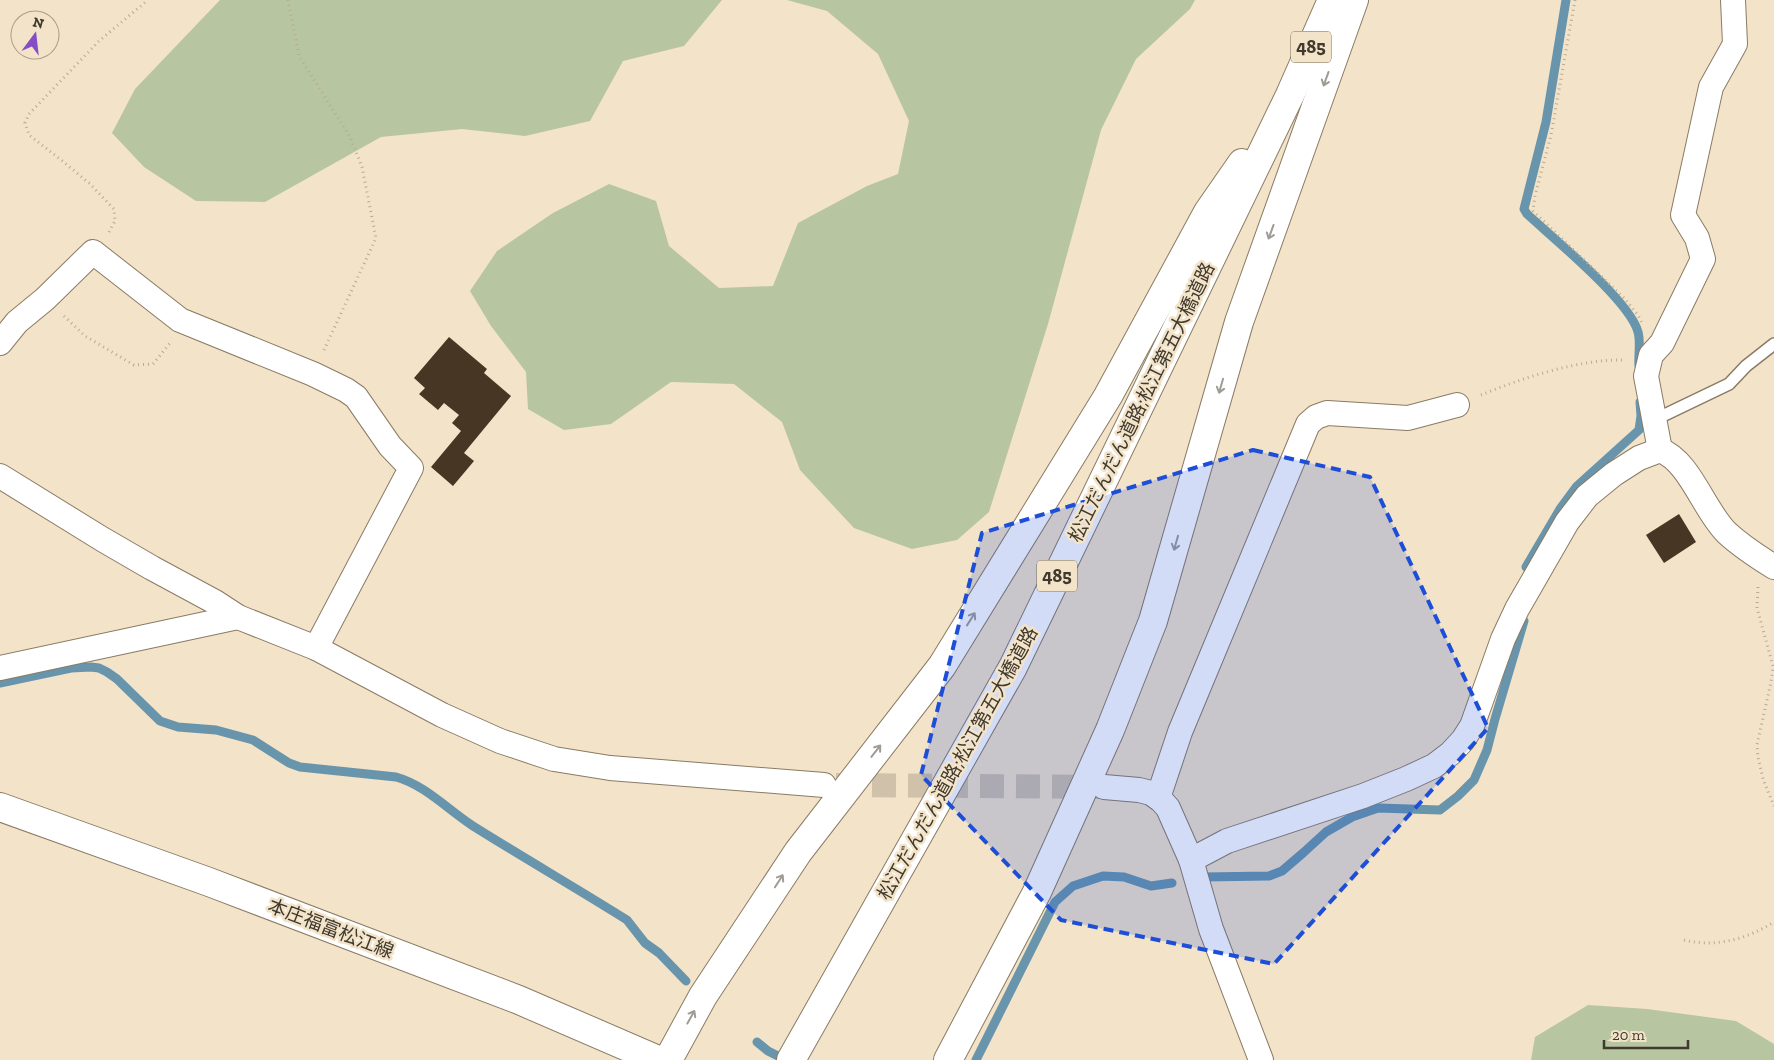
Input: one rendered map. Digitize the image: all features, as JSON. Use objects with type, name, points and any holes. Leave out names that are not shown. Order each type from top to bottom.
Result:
[{"type":"main road","name":"松江だんだん道路;松江第五大橋道路","points":[[795,1053],[1013,667],[1290,95],[1332,0]]},
{"type":"main road","points":[[948,1060],[1036,892],[1110,730],[1153,621],[1239,322],[1354,0]]},
{"type":"main road","points":[[668,1060],[703,996],[798,852],[942,666],[1108,396],[1208,212],[1290,95]]},
{"type":"main road","name":"本庄福富松江線","points":[[0,807],[209,882],[520,1000],[658,1060]]},
{"type":"street","points":[[1660,450],[1646,376],[1652,357],[1662,343],[1703,259],[1697,238],[1684,215],[1711,88],[1735,44],[1733,0]]},
{"type":"street","points":[[0,343],[17,322],[93,252],[180,320],[314,374],[356,397],[390,446],[411,468],[316,648]]},
{"type":"street","points":[[1158,798],[1180,732],[1308,424],[1316,417],[1327,413],[1408,418],[1457,405]]},
{"type":"street","points":[[1191,860],[1208,849],[1227,841],[1362,796],[1406,779],[1434,766],[1451,753],[1472,726],[1503,639],[1522,600],[1567,522],[1587,496],[1614,474],[1639,458],[1660,450],[1676,458],[1726,532],[1766,562]]},
{"type":"street","points":[[0,476],[102,539],[238,616],[316,648],[442,715],[500,741],[554,759],[610,768],[824,784]]},
{"type":"street","points":[[0,668],[238,616]]},
{"type":"street","points":[[1104,787],[1151,793],[1168,808],[1191,860],[1211,929],[1261,1060]]},
{"type":"lane","points":[[1654,420],[1729,384],[1746,366],[1774,344]]},
{"type":"path","points":[[93,252],[115,221],[114,209],[89,183],[29,135],[25,123],[29,114],[99,41],[148,0]]},
{"type":"path","points":[[288,0],[299,56],[350,137],[359,160],[376,238],[314,374]]},
{"type":"path","points":[[1457,405],[1497,388],[1546,372],[1603,359],[1629,360],[1652,357],[1638,315],[1625,299],[1533,211],[1535,196],[1551,136],[1575,0]]},
{"type":"path","points":[[44,299],[86,336],[134,365],[153,364],[186,323]]},
{"type":"path","points":[[1766,562],[1758,608],[1773,666],[1772,682],[1757,744],[1763,780],[1774,806]]},
{"type":"path","points":[[1684,940],[1706,943],[1733,940],[1750,936],[1774,922]]},
{"type":"highlighted area","points":[[1253,450],[1370,477],[1488,728],[1274,964],[1061,920],[921,775],[982,533]]},
{"type":"green space","points":[[220,0],[722,0],[684,46],[623,61],[590,121],[525,136],[462,129],[381,137],[265,202],[196,201],[144,167],[112,133],[135,89]]},
{"type":"green space","points":[[787,0],[1195,0],[1190,9],[1136,59],[1101,130],[1048,324],[989,512],[957,540],[912,549],[854,528],[800,470],[782,422],[734,384],[671,382],[611,424],[564,430],[528,409],[526,372],[491,326],[470,291],[497,251],[553,213],[609,184],[656,201],[669,246],[719,288],[773,286],[798,223],[867,186],[898,174],[909,121],[878,54],[827,11]]},
{"type":"green space","points":[[1588,1005],[1647,1009],[1736,1021],[1774,1044],[1774,1060],[1531,1060],[1535,1037]]},
{"type":"building","points":[[449,337],[487,369],[484,373],[511,396],[464,453],[474,461],[453,486],[431,467],[461,431],[452,423],[459,415],[444,403],[438,410],[419,394],[425,388],[414,378]]},
{"type":"building","points":[[1679,514],[1696,542],[1664,563],[1646,535]]},
{"type":"waterway","points":[[1566,0],[1546,122],[1524,209],[1527,214],[1606,287],[1632,319],[1638,332],[1639,366]]},
{"type":"waterway","points":[[1526,567],[1560,509],[1577,486],[1639,430],[1640,402]]},
{"type":"waterway","points":[[1204,877],[1269,876],[1282,871],[1326,832],[1352,817],[1378,808],[1440,810],[1458,796],[1474,780],[1487,750],[1524,621]]},
{"type":"waterway","points":[[0,683],[71,668],[99,668],[117,679],[160,721],[178,727],[216,730],[253,740],[289,763],[300,767],[396,777],[407,781],[426,792],[473,826],[627,920],[645,943],[659,953],[686,981]]},
{"type":"waterway","points":[[976,1060],[1055,902],[1073,886],[1103,876],[1124,877],[1151,886],[1172,883]]},
{"type":"waterway","points":[[757,1042],[768,1051],[786,1060]]},
{"type":"tunnel","points":[[836,785],[1103,787]]}]
